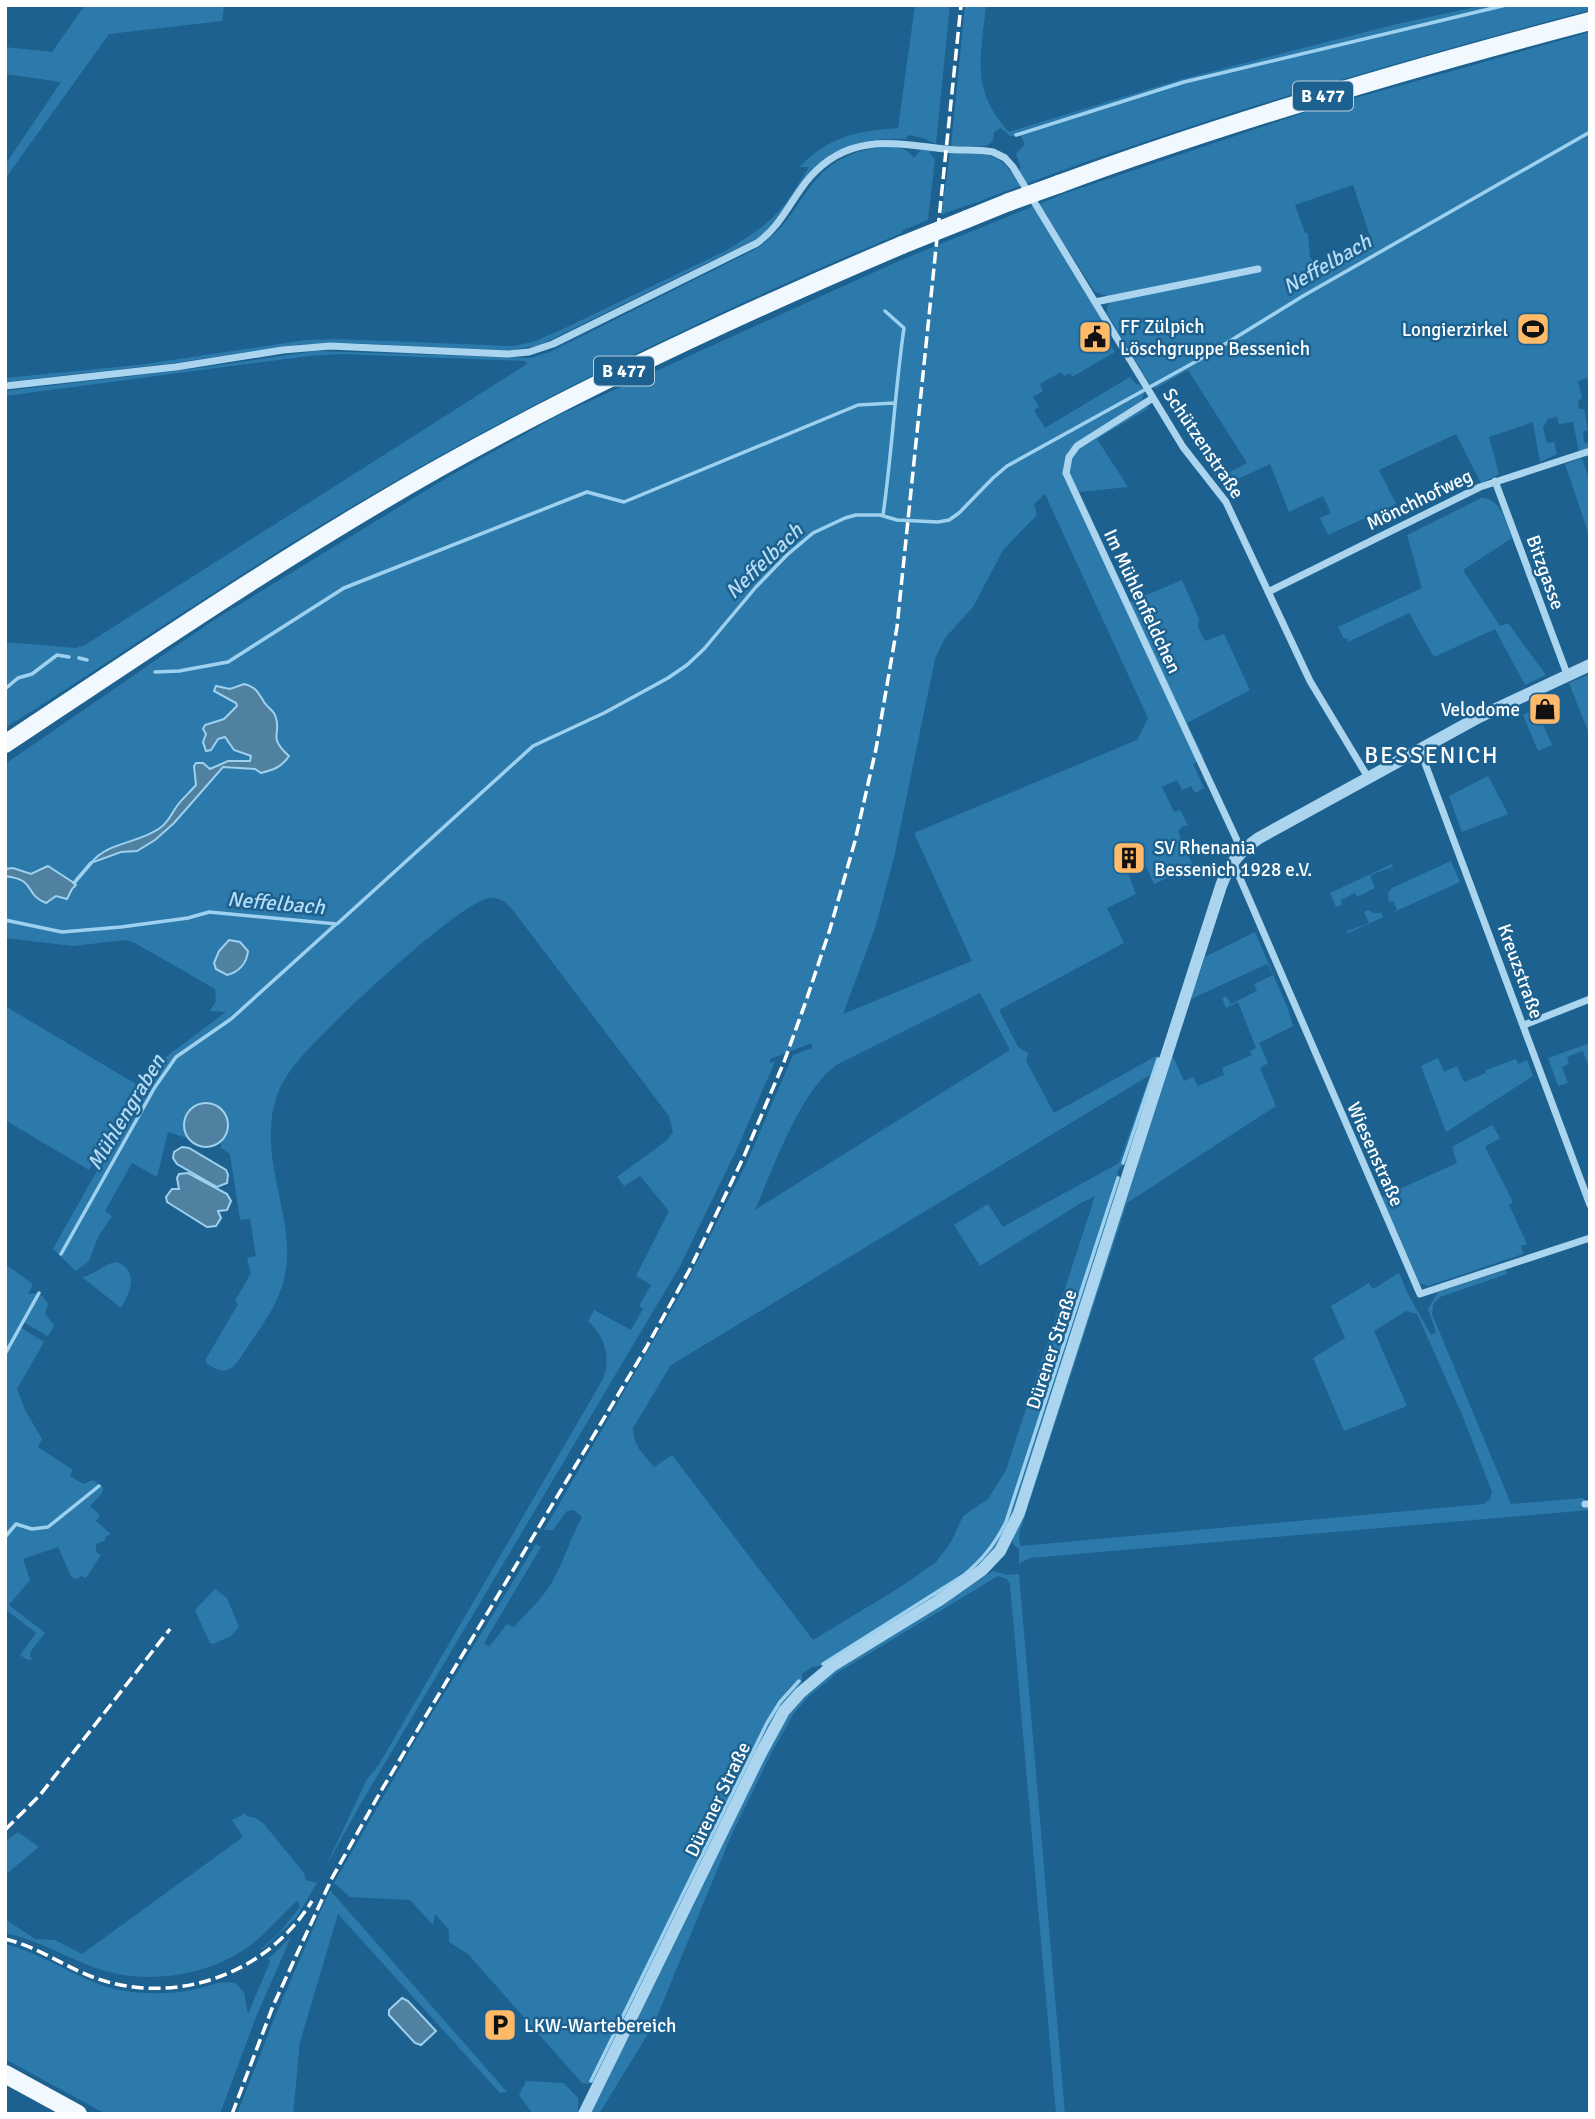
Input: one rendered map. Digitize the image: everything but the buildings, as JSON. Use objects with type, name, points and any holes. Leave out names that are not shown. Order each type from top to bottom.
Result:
[{"type":"main road","name":"B 477","points":[[5,744],[263,573],[438,469],[551,408],[690,339],[902,244],[1059,184],[1285,107],[1590,21]]},
{"type":"main road","points":[[5,2074],[78,2114]]},
{"type":"street","name":"Schützenstraße","points":[[5,386],[176,368],[283,350],[330,346],[508,354],[529,352],[553,344],[749,248],[779,223],[813,174],[828,161],[848,150],[886,142],[950,150],[974,149],[1001,155],[1015,171],[1183,447],[1226,502],[1318,696],[1369,779]]},
{"type":"street","points":[[1095,302],[1258,269]]},
{"type":"street","name":"Im Mühlenfeldchen","points":[[1153,398],[1077,446],[1069,457],[1066,473],[1241,851]]},
{"type":"street","name":"Mönchhofweg","points":[[1268,592],[1495,481],[1590,451]]},
{"type":"street","name":"Bitzgasse","points":[[1495,481],[1567,674]]},
{"type":"street","name":"Dürener Straße","points":[[584,2114],[761,1753],[784,1712],[800,1693],[832,1666],[972,1578],[990,1563],[1005,1543],[1018,1513],[1221,886],[1233,862],[1241,851],[1259,838],[1479,717],[1590,665]]},
{"type":"street","name":"Kreuzstraße","points":[[1420,750],[1590,1205]]},
{"type":"street","name":"Wiesenstraße","points":[[1233,862],[1419,1294],[1590,1238]]},
{"type":"street","points":[[1524,1025],[1590,999]]},
{"type":"shaded area","points":[[85,5],[224,5],[222,21],[109,34],[5,179],[5,165],[61,82],[5,74],[5,47],[52,52]]},
{"type":"shaded area","points":[[915,5],[950,5],[936,144],[908,135],[906,139],[862,142],[836,152],[824,159],[803,180],[773,223],[760,237],[540,345],[506,351],[352,343],[303,344],[167,364],[5,382],[5,378],[138,365],[306,340],[513,346],[533,342],[727,250],[747,237],[766,224],[782,208],[809,167],[799,167],[822,148],[844,137],[898,128]]},
{"type":"shaded area","points":[[965,5],[986,5],[981,57],[983,87],[988,102],[1009,132],[1179,80],[1397,24],[1485,5],[1590,5],[1590,10],[1362,73],[1211,120],[941,215],[950,153],[992,157],[1011,172],[1021,168],[1016,154],[1025,144],[1021,136],[1010,136],[1001,128],[994,132],[993,141],[986,146],[951,146]]},
{"type":"shaded area","points":[[1590,32],[1590,377],[1578,381],[1582,399],[1578,400],[1579,409],[1584,409],[1588,430],[1583,431],[1584,443],[1590,442],[1590,449],[1579,452],[1573,422],[1559,424],[1557,417],[1548,419],[1543,428],[1547,443],[1554,442],[1557,454],[1540,462],[1533,422],[1489,437],[1499,474],[1481,483],[1456,434],[1379,470],[1396,504],[1328,535],[1320,518],[1331,513],[1323,496],[1289,512],[1270,464],[1223,486],[1212,471],[1224,475],[1247,463],[1188,370],[1152,388],[1107,313],[1107,306],[1111,302],[1107,296],[1095,292],[1047,217],[1102,319],[1084,332],[1091,343],[1086,348],[1091,354],[1109,343],[1115,352],[1072,377],[1070,373],[1064,376],[1061,372],[1040,384],[1043,391],[1033,397],[1039,407],[1034,410],[1045,428],[1130,377],[1140,385],[1145,392],[1142,398],[1149,408],[1097,439],[1128,487],[1079,492],[1130,602],[1182,580],[1199,619],[1198,627],[1205,641],[1224,634],[1250,690],[1187,723],[1204,758],[1193,764],[1204,788],[1195,793],[1191,786],[1182,790],[1177,780],[1162,787],[1174,812],[1180,810],[1188,825],[1181,827],[1178,832],[1193,866],[1154,884],[1144,862],[1139,864],[1131,847],[1120,852],[1136,894],[1107,908],[1124,943],[999,1010],[1018,1047],[1028,1053],[1026,1061],[1054,1113],[1156,1056],[1160,1058],[1125,1164],[1119,1168],[1117,1174],[1121,1178],[1014,1510],[995,1548],[964,1578],[824,1665],[812,1667],[802,1674],[802,1683],[594,2082],[582,2083],[468,1954],[449,1942],[449,1930],[435,1914],[433,1925],[410,1900],[350,1897],[334,1883],[417,1738],[536,1544],[541,1547],[484,1643],[489,1647],[507,1624],[514,1627],[551,1584],[582,1517],[574,1510],[567,1511],[553,1530],[544,1530],[684,1288],[747,1162],[793,1055],[812,1048],[812,1043],[770,1059],[770,1063],[775,1062],[736,1151],[680,1266],[325,1868],[367,1779],[378,1766],[603,1379],[605,1347],[588,1321],[594,1310],[631,1330],[643,1309],[639,1306],[651,1285],[636,1276],[669,1211],[640,1176],[624,1186],[617,1177],[666,1141],[673,1132],[669,1116],[510,906],[493,898],[473,905],[423,942],[365,994],[303,1055],[282,1084],[272,1119],[271,1143],[286,1235],[284,1279],[273,1307],[237,1362],[229,1369],[214,1368],[206,1363],[206,1359],[238,1304],[235,1301],[251,1273],[247,1258],[256,1256],[250,1219],[240,1220],[230,1154],[221,1148],[221,1141],[226,1134],[222,1110],[207,1103],[187,1115],[184,1124],[190,1139],[168,1132],[157,1177],[132,1163],[105,1211],[112,1216],[98,1237],[89,1261],[76,1271],[53,1249],[155,1067],[226,1012],[210,1011],[216,1001],[215,989],[135,943],[126,940],[73,946],[5,938],[5,876],[26,883],[39,899],[46,903],[56,896],[71,894],[74,883],[49,870],[31,874],[13,868],[5,869],[5,764],[214,620],[448,477],[559,415],[901,260],[1066,193],[1306,112]],"holes":[[[1353,185],[1372,242],[1333,260],[1314,263],[1310,257],[1308,233],[1305,233],[1295,205]],[[1045,494],[1148,718],[1137,740],[914,833],[972,961],[843,1014],[875,928],[894,858],[935,659],[945,638],[973,607],[1003,550],[1037,515],[1034,504]],[[237,685],[259,692],[274,712],[275,738],[281,750],[255,769],[224,767],[174,823],[155,840],[130,852],[121,852],[93,862],[104,851],[156,831],[163,825],[196,785],[194,766],[210,769],[250,762],[251,756],[243,755],[225,737],[221,736],[212,745],[206,734],[213,722],[224,719],[237,706],[214,691],[230,689]],[[980,993],[1010,1050],[755,1210],[789,1131],[824,1076],[838,1064]],[[1150,1075],[1119,1163],[1003,1227],[988,1204],[954,1225],[980,1266],[1095,1196],[1006,1470],[988,1499],[963,1516],[951,1542],[936,1562],[902,1586],[813,1640],[672,1455],[654,1467],[639,1449],[633,1428],[671,1365]]]},
{"type":"shaded area","points":[[882,147],[901,148],[914,158],[921,150],[935,151],[929,152],[935,159],[928,220],[609,367],[395,481],[285,547],[5,728],[5,642],[76,648],[85,645],[527,364],[525,361],[340,354],[5,396],[5,391],[316,351],[530,358],[550,352],[754,250],[786,221],[820,175],[835,163],[855,153]]},
{"type":"shaded area","points":[[1582,458],[1590,483],[1590,538],[1565,464]]},
{"type":"shaded area","points":[[1481,498],[1494,502],[1498,507],[1512,538],[1463,570],[1500,626],[1508,623],[1546,675],[1525,685],[1495,629],[1434,657],[1409,613],[1348,642],[1347,638],[1344,639],[1338,627],[1422,588],[1407,535]]},
{"type":"shaded area","points":[[1590,674],[1590,736],[1569,683]]},
{"type":"shaded area","points":[[244,684],[256,690],[274,713],[278,744],[289,756],[286,760],[277,768],[261,773],[255,769],[223,767],[174,823],[155,840],[137,851],[121,852],[91,863],[106,851],[163,826],[196,785],[196,763],[203,763],[210,769],[228,761],[250,761],[251,756],[234,750],[225,737],[218,739],[211,750],[206,751],[203,742],[205,725],[224,719],[237,706],[214,691],[216,686],[230,689]]},
{"type":"shaded area","points":[[1536,708],[1552,745],[1538,751],[1523,715]]},
{"type":"shaded area","points":[[1488,776],[1508,814],[1462,832],[1449,796]]},
{"type":"shaded area","points":[[1451,861],[1460,882],[1348,933],[1347,931],[1369,923],[1364,912],[1368,910],[1381,913],[1383,917],[1397,910],[1393,901],[1389,902],[1388,893],[1392,888]]},
{"type":"shaded area","points":[[1392,864],[1393,867],[1370,875],[1375,888],[1357,897],[1355,893],[1341,900],[1342,904],[1336,907],[1330,893]]},
{"type":"shaded area","points":[[48,866],[76,885],[67,899],[56,896],[46,903],[35,896],[22,881],[5,876],[5,869],[13,868],[31,874]]},
{"type":"shaded area","points":[[1255,932],[1288,1009],[1293,1026],[1259,1043],[1268,1063],[1260,1068],[1276,1106],[1127,1203],[1020,1531],[1021,1546],[1484,1504],[1490,1499],[1492,1492],[1463,1417],[1417,1314],[1406,1311],[1374,1331],[1407,1406],[1344,1431],[1313,1358],[1345,1338],[1331,1306],[1369,1283],[1373,1289],[1399,1273],[1431,1335],[1436,1332],[1428,1309],[1438,1292],[1506,1270],[1507,1274],[1440,1297],[1433,1304],[1432,1314],[1511,1504],[1584,1498],[1585,1507],[1590,1507],[1590,1510],[1030,1558],[1020,1563],[1019,1567],[1019,1549],[1013,1544],[1013,1539],[1170,1059],[1173,1057],[1184,1081],[1193,1077],[1198,1086],[1224,1075],[1222,1068],[1252,1055],[1250,1051],[1256,1048],[1238,1002],[1226,1008],[1222,998],[1226,996],[1231,1004],[1257,991],[1254,984],[1273,975],[1267,964],[1191,999],[1205,957]]},
{"type":"shaded area","points":[[229,940],[240,942],[248,951],[242,966],[227,975],[216,969],[214,963],[219,951]]},
{"type":"shaded area","points":[[5,1006],[136,1084],[89,1170],[5,1120]]},
{"type":"shaded area","points":[[1590,1043],[1590,1070],[1583,1051],[1567,1057],[1569,1064],[1562,1067],[1568,1083],[1558,1086],[1548,1058]]},
{"type":"shaded area","points":[[1438,1058],[1444,1072],[1457,1066],[1464,1082],[1516,1059],[1518,1064],[1527,1060],[1533,1076],[1446,1132],[1421,1066]]},
{"type":"shaded area","points":[[206,1103],[221,1110],[228,1125],[221,1140],[206,1147],[191,1140],[184,1125],[191,1110]]},
{"type":"shaded area","points":[[1492,1125],[1500,1138],[1485,1147],[1513,1202],[1509,1205],[1527,1244],[1521,1246],[1523,1254],[1428,1286],[1419,1283],[1382,1197],[1457,1163],[1452,1147]]},
{"type":"shaded area","points":[[182,1147],[189,1148],[226,1170],[227,1183],[217,1187],[177,1164],[173,1158],[174,1152]]},
{"type":"shaded area","points":[[188,1173],[227,1194],[231,1201],[227,1210],[218,1211],[221,1218],[216,1226],[207,1227],[167,1202],[166,1197],[172,1189],[179,1189],[179,1174]]},
{"type":"shaded area","points":[[116,1262],[128,1270],[131,1282],[121,1308],[82,1277]]},
{"type":"shaded area","points":[[5,1264],[33,1284],[28,1294],[38,1294],[44,1298],[48,1304],[45,1313],[54,1326],[48,1336],[23,1322],[20,1327],[44,1342],[17,1389],[25,1410],[42,1439],[38,1447],[73,1470],[70,1476],[83,1484],[93,1480],[103,1487],[102,1493],[90,1506],[100,1515],[96,1521],[111,1534],[105,1537],[106,1540],[96,1544],[96,1552],[101,1555],[86,1578],[72,1578],[58,1547],[23,1559],[30,1580],[9,1605],[45,1633],[31,1651],[30,1657],[33,1659],[28,1660],[20,1655],[36,1633],[5,1609]]},
{"type":"shaded area","points":[[993,1571],[1007,1575],[1019,1574],[1065,2114],[1056,2114],[1010,1584],[1007,1579],[998,1576],[837,1673],[807,1698],[794,1713],[731,1836],[654,2024],[599,2114],[590,2114],[762,1762],[792,1710],[831,1673]]},
{"type":"shaded area","points":[[215,1589],[227,1598],[239,1627],[231,1636],[213,1644],[210,1643],[195,1610]]},
{"type":"shaded area","points":[[246,1813],[246,1816],[256,1818],[264,1824],[304,1873],[306,1880],[317,1883],[296,1918],[262,1950],[300,1907],[298,1900],[246,1949],[204,1969],[168,1976],[113,1973],[5,1933],[5,1919],[35,1939],[55,1940],[82,1954],[243,1837],[232,1820]]},
{"type":"shaded area","points":[[18,1832],[39,1847],[5,1875],[5,1842]]},
{"type":"shaded area","points":[[330,1890],[507,2092],[500,2093],[338,1914],[300,2042],[293,2114],[237,2114],[276,2014]]},
{"type":"shaded area","points":[[291,1937],[256,2017],[220,2114],[106,2114],[5,2059],[5,1944],[37,1955],[83,1978],[132,1992],[177,1992],[219,1983],[235,1983],[244,1992],[248,2014],[270,1962],[268,1959]]},
{"type":"shaded area","points":[[402,1998],[436,2031],[421,2045],[415,2043],[389,2015],[389,2010]]},
{"type":"shaded area","points":[[526,2081],[564,2083],[578,2098],[578,2114],[533,2114],[519,2095]]},
{"type":"waterway","points":[[1016,135],[1184,82],[1506,5]]},
{"type":"waterway","name":"Neffelbach","points":[[5,920],[62,932],[188,918],[209,912],[337,924],[533,746],[604,713],[687,665],[704,649],[756,587],[813,533],[856,515],[880,515],[897,520],[949,520],[1007,466],[1204,357],[1303,296],[1590,132]]},
{"type":"waterway","points":[[883,515],[904,328],[885,311]]},
{"type":"waterway","points":[[155,672],[179,671],[228,662],[344,588],[587,492],[624,502],[858,405],[894,403]]},
{"type":"waterway","points":[[5,689],[18,678],[32,674],[57,655],[69,657]]},
{"type":"waterway","points":[[79,658],[87,660]]},
{"type":"waterway","points":[[74,883],[91,863]]},
{"type":"waterway","name":"Mühlengraben","points":[[61,1254],[155,1087],[176,1057],[231,1019],[335,925]]},
{"type":"waterway","points":[[1123,1163],[1158,1059]]},
{"type":"waterway","points":[[823,1664],[964,1575],[983,1557],[997,1537],[1006,1522],[1118,1178]]},
{"type":"waterway","name":"Mühlengraben","points":[[5,1354],[39,1293]]},
{"type":"waterway","points":[[5,1537],[16,1524],[32,1529],[48,1527],[99,1486]]},
{"type":"waterway","points":[[591,2081],[767,1723],[780,1702],[799,1681]]},
{"type":"railway","points":[[232,2114],[273,2006],[332,1878],[381,1791],[646,1348],[690,1269],[745,1154],[784,1062],[806,1001],[855,841],[876,749],[897,627],[961,5]]},
{"type":"railway","points":[[5,1830],[40,1795],[170,1629]]},
{"type":"railway","points":[[5,1939],[29,1947],[98,1979],[128,1986],[159,1988],[189,1985],[218,1977],[246,1964],[271,1947],[293,1926],[312,1901]]},
{"type":"place","name":"Longierzirkel","points":[[1533,329]]},
{"type":"place","name":"FF Zülpich Löschgruppe Bessenich","points":[[1095,337]]},
{"type":"place","name":"Velodome","points":[[1545,709]]},
{"type":"place","name":"SV Rhenania Bessenich 1928 e.V.","points":[[1129,858]]},
{"type":"place","name":"LKW-Wartebereich","points":[[500,2025]]},
{"type":"district","name":"BESSENICH","points":[[1432,755]]}]
